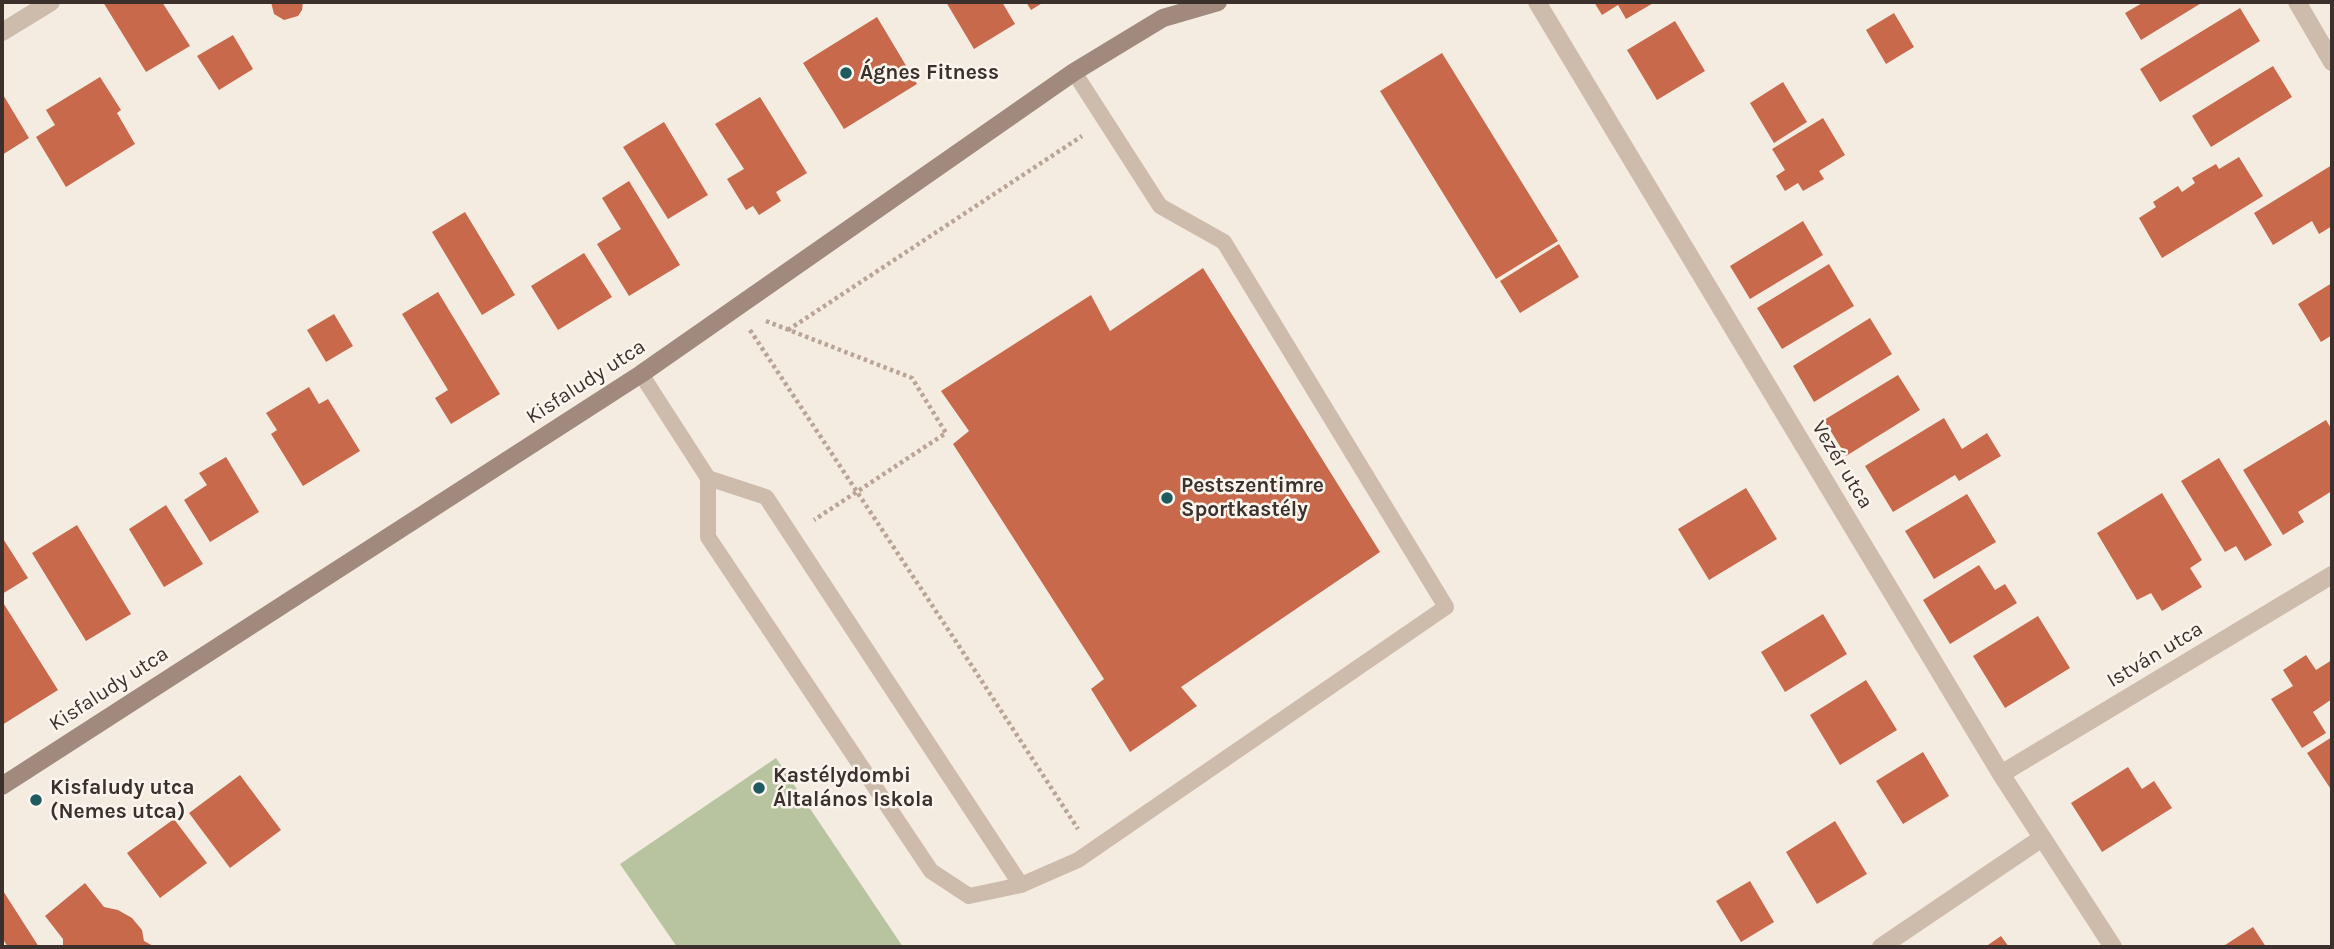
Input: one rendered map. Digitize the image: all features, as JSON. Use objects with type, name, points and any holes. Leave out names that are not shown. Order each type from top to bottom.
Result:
[{"type":"street","points":[[2,32],[51,2]]},
{"type":"street","name":"Kisfaludy utca","points":[[2,786],[641,374],[1074,72],[1163,18],[1184,2]]},
{"type":"street","points":[[1163,18],[1218,2]]},
{"type":"street","name":"Vezér utca","points":[[1537,2],[2001,774],[2113,947]]},
{"type":"street","points":[[2297,2],[2332,62]]},
{"type":"street","name":"István utca","points":[[2001,774],[2332,575]]},
{"type":"street","points":[[1881,947],[2042,838]]},
{"type":"lane","points":[[641,374],[708,478],[708,537],[931,871],[969,896],[1021,885],[1078,860],[1446,607],[1224,242],[1160,206],[1074,72]]},
{"type":"lane","points":[[708,478],[766,497],[1021,885]]},
{"type":"path","points":[[788,330],[1104,121]]},
{"type":"path","points":[[736,309],[912,378],[946,433],[791,535]]},
{"type":"path","points":[[736,309],[1092,851]]},
{"type":"green space","name":"Kastélydombi Általános Iskola","points":[[776,758],[903,947],[677,947],[620,864]]},
{"type":"building","points":[[103,2],[162,2],[190,46],[146,72]]},
{"type":"building","points":[[271,2],[303,2],[302,10],[298,16],[284,20],[274,14]]},
{"type":"building","points":[[946,2],[1002,2],[1015,24],[974,49]]},
{"type":"building","points":[[1026,2],[1044,2],[1031,10]]},
{"type":"building","points":[[1594,2],[1655,2],[1626,19],[1618,5],[1602,15]]},
{"type":"building","points":[[2144,2],[2203,2],[2141,40],[2125,13]]},
{"type":"building","points":[[2240,8],[2260,41],[2160,102],[2140,69]]},
{"type":"building","points":[[1894,13],[1914,47],[1886,64],[1866,30]]},
{"type":"building","points":[[877,17],[917,84],[844,129],[803,63]]},
{"type":"building","points":[[1675,21],[1705,71],[1657,100],[1627,50]]},
{"type":"building","points":[[233,35],[253,69],[219,90],[197,56]]},
{"type":"building","points":[[1442,53],[1558,241],[1496,279],[1380,91]]},
{"type":"building","points":[[2273,66],[2292,97],[2211,147],[2192,116]]},
{"type":"building","points":[[100,77],[121,110],[117,113],[135,144],[66,187],[36,137],[55,125],[46,110]]},
{"type":"building","points":[[1783,82],[1807,122],[1774,143],[1750,103]]},
{"type":"building","points":[[2,93],[29,138],[2,155]]},
{"type":"building","points":[[760,97],[807,173],[776,192],[781,201],[759,215],[753,206],[746,210],[727,179],[744,169],[715,124]]},
{"type":"building","points":[[1823,118],[1845,155],[1819,171],[1824,179],[1803,191],[1798,183],[1785,191],[1776,176],[1785,170],[1772,149]]},
{"type":"building","points":[[664,122],[708,195],[668,219],[623,147]]},
{"type":"building","points":[[2239,157],[2263,196],[2162,258],[2139,218],[2156,207],[2153,202],[2178,186],[2182,192],[2195,183],[2192,178],[2216,164],[2219,169]]},
{"type":"building","points":[[2332,165],[2332,226],[2319,234],[2312,221],[2273,245],[2254,213]]},
{"type":"building","points":[[629,181],[680,265],[629,296],[597,244],[621,229],[602,198]]},
{"type":"building","points":[[465,212],[515,295],[482,315],[432,232]]},
{"type":"building","points":[[1803,221],[1823,255],[1750,299],[1730,266]]},
{"type":"building","points":[[1559,244],[1579,277],[1520,313],[1500,281]]},
{"type":"building","points":[[584,253],[612,297],[558,330],[531,286]]},
{"type":"building","points":[[1829,264],[1854,306],[1782,349],[1757,308]]},
{"type":"building","name":"Pestszentimre Sportkastély","points":[[1203,268],[1380,552],[1181,687],[1197,706],[1130,752],[1091,689],[1104,679],[953,444],[969,431],[941,391],[1091,295],[1110,331]]},
{"type":"building","points":[[2332,283],[2332,335],[2321,342],[2298,304]]},
{"type":"building","points":[[438,292],[500,394],[451,424],[435,398],[448,390],[402,314]]},
{"type":"building","points":[[334,314],[353,346],[326,362],[307,330]]},
{"type":"building","points":[[1870,318],[1892,354],[1814,402],[1793,366]]},
{"type":"building","points":[[1898,375],[1920,410],[1846,456],[1824,420]]},
{"type":"building","points":[[309,387],[319,404],[328,399],[360,451],[303,486],[271,434],[277,430],[266,413]]},
{"type":"building","points":[[1944,418],[1962,449],[1987,433],[2001,456],[1959,481],[1955,475],[1893,512],[1865,466]]},
{"type":"building","points":[[2326,420],[2332,430],[2332,491],[2298,512],[2304,522],[2283,535],[2243,470]]},
{"type":"building","points":[[226,457],[259,512],[210,542],[184,500],[207,485],[199,473]]},
{"type":"building","points":[[2219,458],[2272,545],[2245,561],[2236,546],[2225,552],[2181,481]]},
{"type":"building","points":[[1746,488],[1777,539],[1709,580],[1678,529]]},
{"type":"building","points":[[2162,493],[2202,560],[2190,568],[2202,587],[2162,611],[2151,593],[2137,600],[2097,533]]},
{"type":"building","points":[[1967,494],[1996,542],[1934,579],[1905,531]]},
{"type":"building","points":[[166,505],[203,564],[164,587],[129,529]]},
{"type":"building","points":[[77,525],[131,614],[86,641],[32,553]]},
{"type":"building","points":[[2,537],[28,578],[2,594]]},
{"type":"building","points":[[1979,565],[1995,590],[2005,584],[2017,603],[1950,644],[1923,600]]},
{"type":"building","points":[[2,601],[58,690],[2,725]]},
{"type":"building","points":[[1823,614],[1847,654],[1785,692],[1761,652]]},
{"type":"building","points":[[2038,616],[2070,668],[2005,708],[1973,656]]},
{"type":"building","points":[[2306,655],[2316,670],[2332,660],[2332,699],[2313,712],[2326,733],[2302,748],[2271,699],[2293,686],[2283,670]]},
{"type":"building","points":[[1866,680],[1897,730],[1840,765],[1810,715]]},
{"type":"building","points":[[2332,737],[2332,786],[2330,788],[2307,753]]},
{"type":"building","points":[[1923,752],[1949,796],[1903,824],[1876,781]]},
{"type":"building","points":[[2128,767],[2142,789],[2154,781],[2172,808],[2102,852],[2071,803]]},
{"type":"building","points":[[240,775],[281,830],[230,868],[189,813]]},
{"type":"building","points":[[174,819],[207,863],[160,898],[127,853]]},
{"type":"building","points":[[1835,821],[1867,874],[1817,904],[1786,852]]},
{"type":"building","points":[[1750,881],[1774,922],[1741,942],[1716,901]]},
{"type":"building","points":[[85,883],[104,907],[118,910],[132,918],[142,930],[144,941],[155,947],[63,947],[63,939],[45,916]]},
{"type":"building","points":[[2,889],[39,947],[8,947],[2,938]]},
{"type":"building","points":[[2253,927],[2266,947],[2222,947]]},
{"type":"building","points":[[2001,936],[2009,947],[1985,947]]},
{"type":"place","name":"Ágnes Fitness","points":[[846,73]]},
{"type":"place","name":"Pestszentimre Sportkastély","points":[[1167,498]]},
{"type":"place","name":"Kastélydombi Általános Iskola","points":[[759,788]]},
{"type":"place","name":"Kisfaludy utca (Nemes utca)","points":[[36,800]]}]
